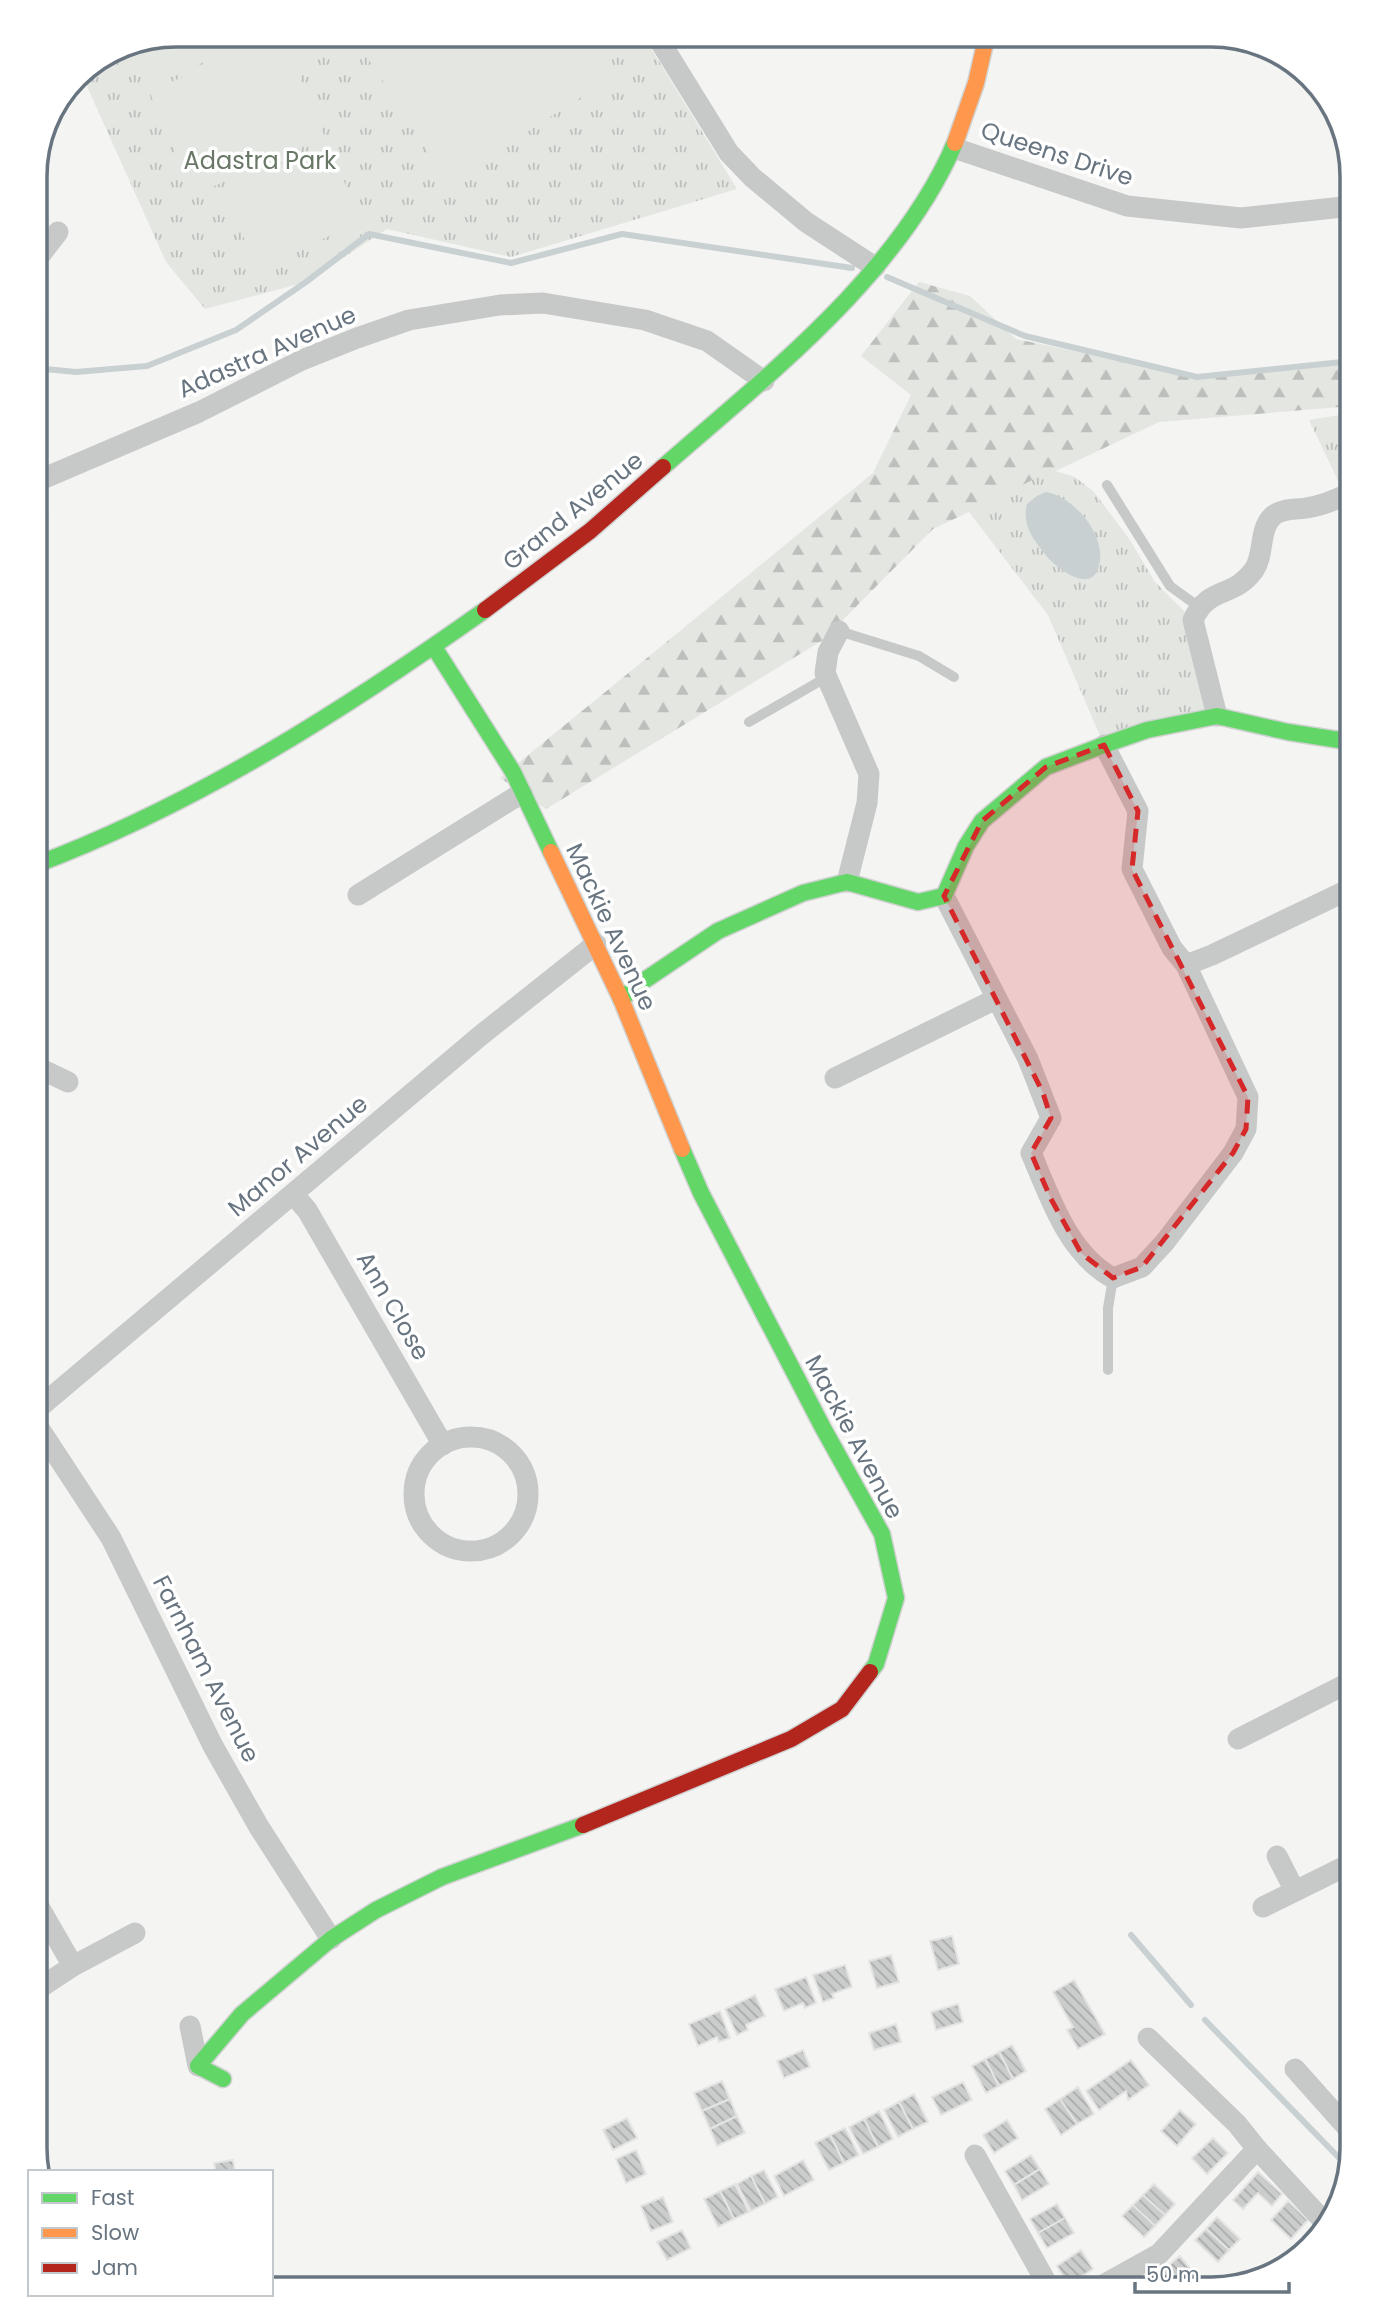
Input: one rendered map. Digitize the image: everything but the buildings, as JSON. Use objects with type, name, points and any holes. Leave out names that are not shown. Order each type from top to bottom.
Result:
[{"type":"street","points":[[664,48],[729,153],[753,178],[806,222],[875,267]]},
{"type":"street","name":"Grand Avenue","points":[[48,860],[146,817],[240,769],[326,718],[434,648],[579,539],[764,381],[875,267],[916,214],[954,148],[984,48]]},
{"type":"street","name":"Queens Drive","points":[[954,148],[1127,206],[1241,218],[1340,207]]},
{"type":"street","points":[[48,243],[58,232]]},
{"type":"street","name":"Adastra Avenue","points":[[48,477],[199,412],[302,360],[357,338],[409,320],[500,305],[543,303],[645,320],[707,341],[764,381]]},
{"type":"street","points":[[1217,716],[1206,663],[1193,620],[1199,607],[1208,599],[1235,589],[1254,570],[1259,561],[1266,524],[1275,514],[1288,509],[1324,504],[1340,497]]},
{"type":"street","points":[[839,631],[828,652],[825,673],[869,774],[867,803],[847,882]]},
{"type":"street","name":"Mackie Avenue","points":[[198,2066],[242,2014],[331,1939],[376,1910],[442,1877],[554,1837],[791,1739],[842,1709],[876,1664],[895,1598],[882,1534],[823,1428],[701,1193],[621,999],[513,772],[434,648]]},
{"type":"street","points":[[944,897],[966,846],[982,821],[1046,767],[1104,744],[1147,730],[1217,716],[1340,740]]},
{"type":"street","points":[[944,897],[1028,1059],[1051,1118],[1031,1153],[1051,1199],[1081,1254],[1098,1270],[1113,1278],[1142,1267],[1165,1242],[1233,1153],[1246,1129],[1248,1097],[1186,965],[1171,948],[1132,869],[1138,811],[1104,744]]},
{"type":"street","points":[[358,895],[522,793]]},
{"type":"street","points":[[621,999],[718,931],[803,893],[847,882],[918,902],[944,897]]},
{"type":"street","points":[[1186,965],[1340,894]]},
{"type":"street","name":"Manor Avenue","points":[[47,1401],[480,1036],[596,944]]},
{"type":"street","points":[[835,1078],[996,999]]},
{"type":"street","points":[[48,1072],[68,1082]]},
{"type":"street","name":"Ann Close","points":[[294,1195],[307,1210],[443,1445]]},
{"type":"street","points":[[461,1438],[481,1438],[499,1444],[514,1457],[525,1474],[528,1493],[526,1512],[516,1529],[502,1543],[484,1550],[466,1551],[448,1547],[433,1537],[422,1523],[415,1506],[414,1489],[419,1471],[429,1456],[443,1445],[461,1438]]},
{"type":"street","name":"Farnham Avenue","points":[[47,1441],[111,1538],[213,1746],[273,1849],[331,1939]]},
{"type":"street","points":[[1238,1739],[1340,1687]]},
{"type":"street","points":[[1277,1856],[1295,1891]]},
{"type":"street","points":[[1263,1907],[1340,1869]]},
{"type":"street","points":[[47,1921],[73,1966]]},
{"type":"street","points":[[47,1983],[135,1933]]},
{"type":"street","points":[[190,2026],[198,2066],[223,2079]]},
{"type":"street","points":[[1148,2038],[1237,2124],[1319,2217]]},
{"type":"street","points":[[1295,2069],[1340,2120]]},
{"type":"street","points":[[1118,2277],[1159,2254],[1258,2149]]},
{"type":"street","points":[[975,2155],[1043,2277]]},
{"type":"lane","points":[[1107,485],[1170,586],[1199,607]]},
{"type":"lane","points":[[839,631],[919,656],[954,677]]},
{"type":"lane","points":[[749,722],[827,677]]},
{"type":"lane","points":[[1108,1370],[1108,1308],[1113,1278]]},
{"type":"highlighted area","points":[[1104,745],[1138,811],[1132,869],[1248,1097],[1246,1129],[1233,1153],[1142,1267],[1113,1278],[1081,1253],[1051,1199],[1031,1153],[1051,1118],[1043,1093],[944,896],[982,821],[1046,767]]},
{"type":"green space","points":[[168,48],[237,48],[146,87],[133,55]]},
{"type":"green space","points":[[252,48],[286,48],[325,137],[194,195],[149,91]]},
{"type":"green space","points":[[361,48],[593,48],[612,77],[448,183]]},
{"type":"green space","name":"Adastra Park","points":[[651,48],[737,189],[511,257],[387,229],[306,282],[205,309],[166,262],[86,84],[127,57],[151,50]]},
{"type":"green space","points":[[328,144],[362,223],[256,266],[222,188]]},
{"type":"green space","points":[[919,282],[970,296],[1016,339],[1197,377],[1340,362],[1340,407],[1159,422],[933,529],[823,640],[546,809],[500,778],[873,473],[911,395],[861,356]]},
{"type":"green space","points":[[1340,415],[1340,485],[1309,420]]},
{"type":"green space","points":[[1052,470],[1075,477],[1094,492],[1130,540],[1155,582],[1193,620],[1217,716],[1104,745],[1048,615],[969,512]]},
{"type":"shaded area","points":[[1046,492],[1076,508],[1097,538],[1100,560],[1097,572],[1091,578],[1084,579],[1066,573],[1050,559],[1032,536],[1026,518],[1027,504]]},
{"type":"waterway","points":[[48,369],[76,372],[147,366],[236,330],[369,234],[511,263],[622,234],[852,268]]},
{"type":"waterway","points":[[887,277],[1025,336],[1197,377],[1340,362]]},
{"type":"waterway","points":[[1131,1935],[1191,2005]]},
{"type":"waterway","points":[[1205,2020],[1339,2158]]},
{"type":"traffic: fast","points":[[663,467],[787,359],[866,279],[901,236],[931,191],[955,143]]},
{"type":"traffic: fast","points":[[48,860],[154,813],[268,752],[323,719],[485,610]]},
{"type":"traffic: fast","points":[[434,647],[513,772],[551,852]]},
{"type":"traffic: fast","points":[[621,999],[718,931],[803,893],[847,882],[918,902],[944,896],[966,846],[982,821],[1046,767],[1104,745],[1147,730],[1217,716],[1340,740]]},
{"type":"traffic: fast","points":[[682,1149],[701,1193],[823,1428],[882,1534],[896,1598],[876,1664],[870,1672]]},
{"type":"traffic: fast","points":[[223,2079],[198,2066],[242,2014],[331,1939],[376,1910],[442,1877],[583,1825]]},
{"type":"traffic: slow","points":[[955,143],[976,83],[984,48]]},
{"type":"traffic: slow","points":[[551,852],[621,999],[682,1149]]},
{"type":"traffic: jam","points":[[485,610],[590,531],[663,467]]},
{"type":"traffic: jam","points":[[583,1825],[791,1739],[842,1709],[870,1672]]}]
